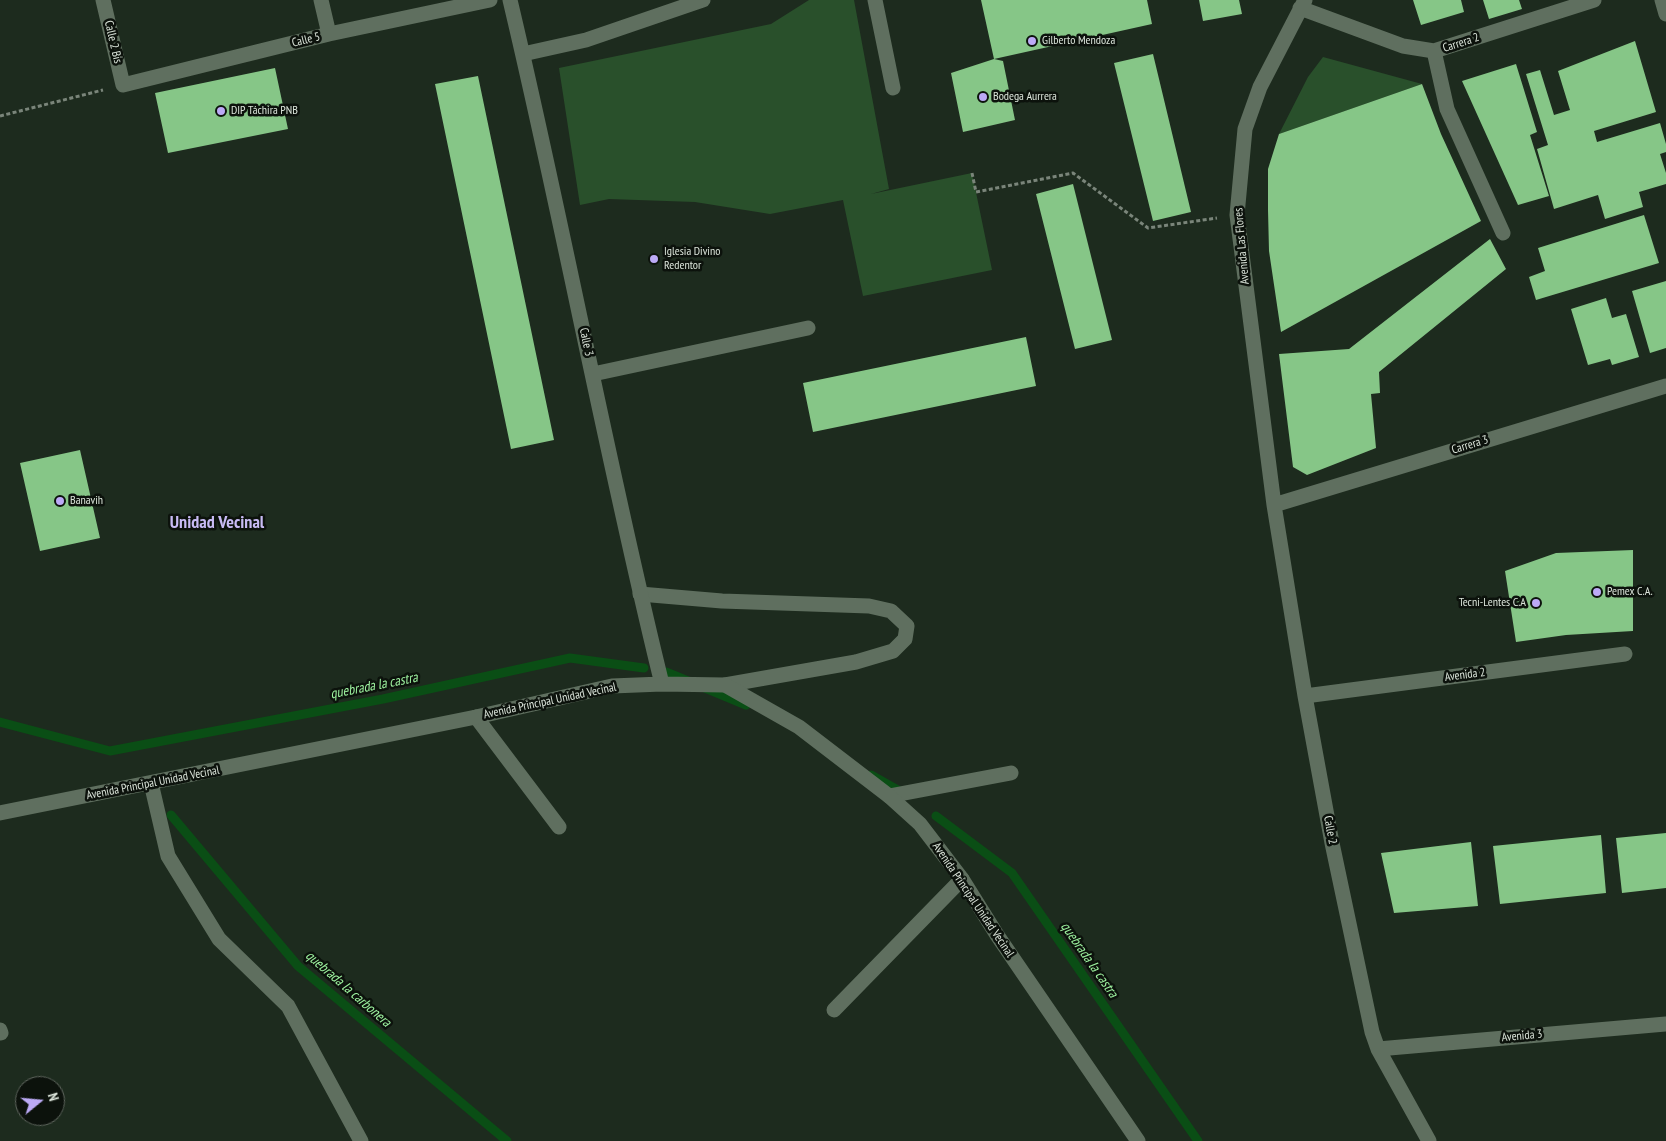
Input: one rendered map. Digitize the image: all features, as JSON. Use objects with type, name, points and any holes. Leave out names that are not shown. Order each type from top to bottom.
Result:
[{"type":"street","name":"Calle 2 Bis","points":[[103,0],[123,85]]},
{"type":"street","points":[[321,0],[329,34]]},
{"type":"street","name":"Calle 5","points":[[123,85],[329,34],[490,0]]},
{"type":"street","name":"Calle 3","points":[[510,0],[640,594],[662,684]]},
{"type":"street","points":[[522,54],[586,40],[703,0]]},
{"type":"street","points":[[875,0],[893,88]]},
{"type":"street","name":"Carrera 2","points":[[1302,4],[1402,46],[1434,51],[1594,0]]},
{"type":"street","points":[[1662,0],[1666,14]]},
{"type":"street","name":"Avenida Las Flores","points":[[1274,505],[1237,215],[1245,129],[1260,87],[1302,4]]},
{"type":"street","points":[[1434,51],[1447,109],[1503,233]]},
{"type":"street","points":[[593,374],[808,328]]},
{"type":"street","name":"Carrera 3","points":[[1274,505],[1666,386]]},
{"type":"street","name":"Calle 2","points":[[1274,505],[1332,843],[1372,1032],[1378,1048],[1429,1141]]},
{"type":"street","points":[[640,594],[722,600],[869,606],[890,611],[907,626],[905,639],[893,651],[856,662],[725,686]]},
{"type":"street","name":"Avenida 2","points":[[1306,696],[1625,654]]},
{"type":"street","name":"Avenida Principal Unidad Vecinal","points":[[0,814],[476,717],[612,686],[662,684],[725,686],[799,727],[889,796],[920,824],[962,879],[997,935],[1138,1141]]},
{"type":"street","points":[[476,717],[559,827]]},
{"type":"street","points":[[889,796],[1011,773]]},
{"type":"street","points":[[151,783],[168,856],[219,938],[288,1006],[361,1141]]},
{"type":"street","points":[[834,1010],[962,879]]},
{"type":"street","name":"Avenida 3","points":[[1378,1048],[1666,1024]]},
{"type":"path","points":[[0,116],[123,85]]},
{"type":"path","points":[[972,173],[976,192],[1073,173],[1148,228],[1237,215]]},
{"type":"green space","points":[[809,0],[854,0],[889,189],[871,194],[972,173],[992,270],[863,296],[843,200],[770,214],[695,202],[609,199],[580,205],[559,68],[771,24]]},
{"type":"green space","points":[[1323,57],[1422,84],[1279,134],[1308,77]]},
{"type":"building","name":"Gilberto Mendoza","points":[[981,0],[1147,0],[1152,24],[994,59]]},
{"type":"building","points":[[1199,0],[1239,0],[1242,14],[1203,21]]},
{"type":"building","points":[[1413,0],[1461,0],[1464,12],[1421,25]]},
{"type":"building","points":[[1483,0],[1519,0],[1522,9],[1489,19]]},
{"type":"building","points":[[1635,41],[1656,112],[1594,131],[1597,142],[1660,123],[1666,144],[1666,152],[1660,154],[1666,173],[1666,184],[1639,192],[1643,207],[1605,219],[1598,195],[1554,209],[1537,149],[1548,145],[1526,74],[1540,70],[1554,115],[1570,110],[1558,71]]},
{"type":"building","points":[[1153,54],[1191,212],[1153,221],[1114,63]]},
{"type":"building","name":"Bodega Aurrera","points":[[994,59],[1003,61],[1015,120],[963,132],[951,73]]},
{"type":"building","points":[[1516,64],[1537,132],[1530,135],[1549,196],[1518,205],[1462,81]]},
{"type":"building","name":"DIP Táchira PNB","points":[[275,68],[288,129],[168,153],[155,93]]},
{"type":"building","points":[[478,76],[554,440],[511,449],[435,84]]},
{"type":"building","points":[[1422,84],[1441,134],[1481,221],[1281,332],[1269,251],[1268,210],[1268,169],[1279,134]]},
{"type":"building","points":[[1073,184],[1112,340],[1075,349],[1036,194]]},
{"type":"building","points":[[1644,215],[1659,263],[1536,300],[1529,277],[1545,271],[1538,248]]},
{"type":"building","points":[[1490,239],[1506,269],[1379,372],[1380,393],[1371,394],[1376,448],[1307,475],[1293,467],[1279,354],[1349,349]]},
{"type":"building","points":[[1666,281],[1666,348],[1650,353],[1632,291]]},
{"type":"building","points":[[1606,298],[1612,318],[1626,314],[1639,357],[1612,365],[1610,359],[1588,365],[1571,309]]},
{"type":"building","points":[[1026,337],[1036,386],[813,432],[803,383]]},
{"type":"building","name":"Banavih","points":[[80,450],[100,538],[40,551],[20,463]]},
{"type":"building","points":[[1633,550],[1633,631],[1566,635],[1516,642],[1505,571],[1556,553]]},
{"type":"building","points":[[1666,833],[1666,888],[1622,893],[1616,838]]},
{"type":"building","points":[[1601,835],[1606,893],[1500,904],[1493,846]]},
{"type":"building","points":[[1471,842],[1478,906],[1394,913],[1381,853]]},
{"type":"waterway","name":"quebrada la castra","points":[[0,722],[110,751],[383,699],[570,658],[644,668]]},
{"type":"waterway","name":"quebrada la castra","points":[[666,672],[688,681]]},
{"type":"waterway","name":"quebrada la castra","points":[[705,688],[746,705]]},
{"type":"waterway","name":"quebrada la castra","points":[[871,775],[903,793]]},
{"type":"waterway","name":"quebrada la carbonera","points":[[171,815],[298,966],[507,1141]]},
{"type":"waterway","name":"quebrada la castra","points":[[936,816],[1012,873],[1198,1141]]},
{"type":"place","name":"Gilberto Mendoza","points":[[1032,41]]},
{"type":"place","name":"Bodega Aurrera","points":[[983,97]]},
{"type":"place","name":"DIP Táchira PNB","points":[[221,111]]},
{"type":"place","name":"Iglesia Divino Redentor","points":[[654,259]]},
{"type":"place","name":"Banavih","points":[[60,501]]},
{"type":"place","name":"Pemex C.A.","points":[[1597,592]]},
{"type":"place","name":"Tecni-Lentes C.A","points":[[1536,603]]},
{"type":"district","name":"Unidad Vecinal","points":[[217,523]]}]
